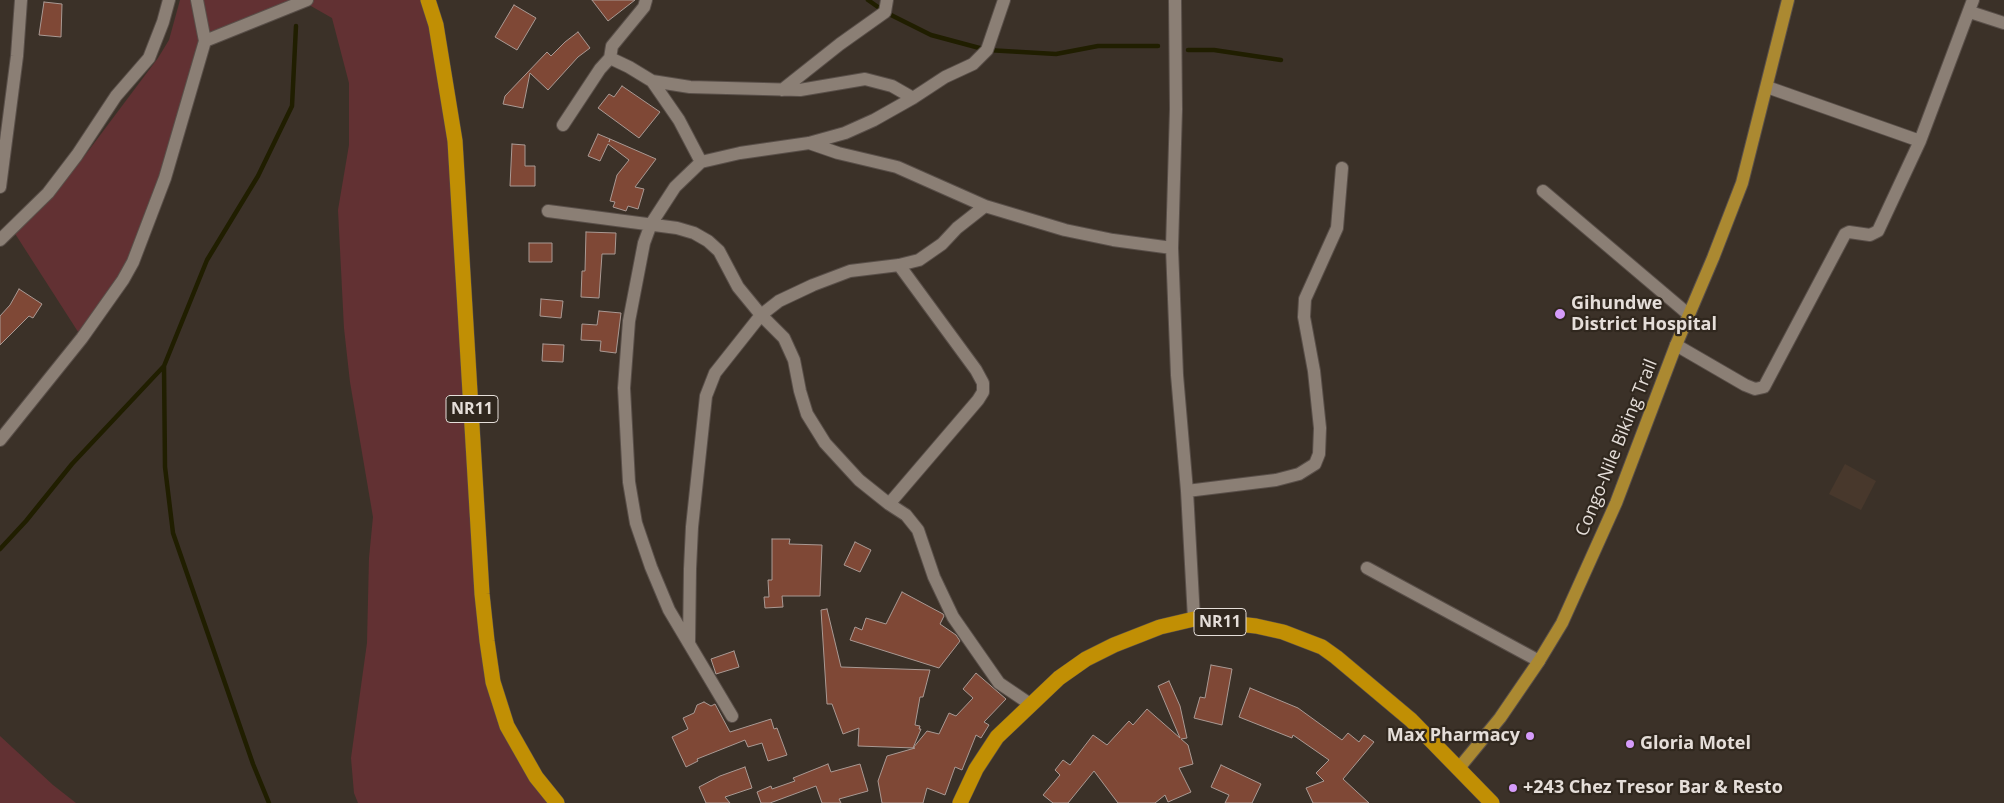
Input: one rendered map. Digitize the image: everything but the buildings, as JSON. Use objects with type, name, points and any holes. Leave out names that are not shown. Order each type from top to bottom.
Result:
[{"type":"highway","name":"NR11","points":[[428,0],[436,25],[455,140],[482,594],[487,641],[494,682],[507,726],[536,778],[556,803]]},
{"type":"highway","name":"NR11","points":[[960,803],[976,769],[997,736],[1059,678],[1086,659],[1134,637],[1160,627],[1194,619],[1256,626],[1283,632],[1322,647],[1336,656],[1411,720],[1459,768],[1487,801]]},
{"type":"main road","name":"Congo-Nile Biking Trail","points":[[1459,768],[1500,718],[1540,661],[1562,623],[1616,503],[1688,314],[1713,258],[1742,183],[1788,0]]},
{"type":"street","points":[[0,187],[17,56],[21,0]]},
{"type":"street","points":[[0,240],[48,193],[78,155],[116,96],[149,58],[169,0]]},
{"type":"street","points":[[0,440],[82,338],[123,280],[132,262],[165,178],[205,41],[197,0]]},
{"type":"street","points":[[205,41],[307,0]]},
{"type":"street","points":[[563,125],[600,69],[610,58],[612,46],[644,7],[646,0]]},
{"type":"street","points":[[782,90],[840,44],[885,12],[886,0]]},
{"type":"street","points":[[732,716],[669,610],[651,567],[636,523],[629,482],[624,388],[628,322],[644,243],[651,224],[675,187],[701,162],[740,153],[810,143],[845,132],[874,120],[913,98],[945,76],[973,64],[987,50],[1004,0]]},
{"type":"street","points":[[1175,0],[1176,109],[1172,248],[1177,375],[1187,491],[1194,619]]},
{"type":"street","points":[[1676,345],[1755,390],[1764,387],[1845,234],[1849,232],[1870,235],[1878,231],[1920,141],[1971,6],[2004,23]]},
{"type":"street","points":[[610,58],[629,66],[652,81],[679,120],[701,162]]},
{"type":"street","points":[[652,81],[690,87],[782,90],[813,88],[865,79],[892,86],[913,98]]},
{"type":"street","points":[[1767,87],[1920,141]]},
{"type":"street","points":[[810,143],[838,153],[897,167],[985,206],[1065,230],[1113,240],[1172,248]]},
{"type":"street","points":[[1187,491],[1276,480],[1299,474],[1315,464],[1319,454],[1320,428],[1314,371],[1304,317],[1305,299],[1337,228],[1342,168]]},
{"type":"street","points":[[1543,191],[1688,314]]},
{"type":"street","points":[[689,642],[692,527],[706,396],[715,373],[761,316],[779,301],[812,285],[850,271],[899,265],[919,260],[942,244],[957,228],[985,206]]},
{"type":"street","points":[[548,211],[677,228],[694,233],[708,241],[719,251],[738,287],[761,316],[784,338],[794,360],[800,392],[807,414],[825,443],[859,480],[906,515],[918,530],[934,577],[953,617],[998,683],[1030,704]]},
{"type":"street","points":[[889,504],[983,392],[983,383],[976,370],[899,265]]},
{"type":"street","points":[[1367,568],[1540,661]]},
{"type":"shaded area","points":[[180,0],[428,0],[455,141],[479,535],[507,726],[557,803],[358,803],[354,793],[351,758],[367,643],[369,558],[373,517],[350,382],[344,328],[338,210],[349,145],[349,83],[332,18],[304,2],[205,41],[133,262],[82,338],[14,232],[50,197],[83,158],[158,58],[169,40]]},
{"type":"shaded area","points":[[1845,464],[1876,481],[1861,510],[1829,494]]},
{"type":"shaded area","points":[[0,736],[53,785],[76,803],[0,803]]},
{"type":"waterway","points":[[868,0],[885,12],[931,35],[987,50],[1056,54],[1098,46],[1158,46]]},
{"type":"waterway","points":[[269,803],[253,764],[173,533],[165,467],[164,366],[207,260],[258,176],[292,106],[296,26]]},
{"type":"waterway","points":[[1188,50],[1214,50],[1281,60]]},
{"type":"waterway","points":[[0,549],[26,521],[72,464],[164,366]]},
{"type":"place","name":"Gihundwe District Hospital","points":[[1560,314]]},
{"type":"place","name":"Max Pharmacy","points":[[1530,736]]},
{"type":"place","name":"Gloria Motel","points":[[1630,744]]},
{"type":"place","name":"+243 Chez Tresor Bar & Resto","points":[[1513,788]]}]
